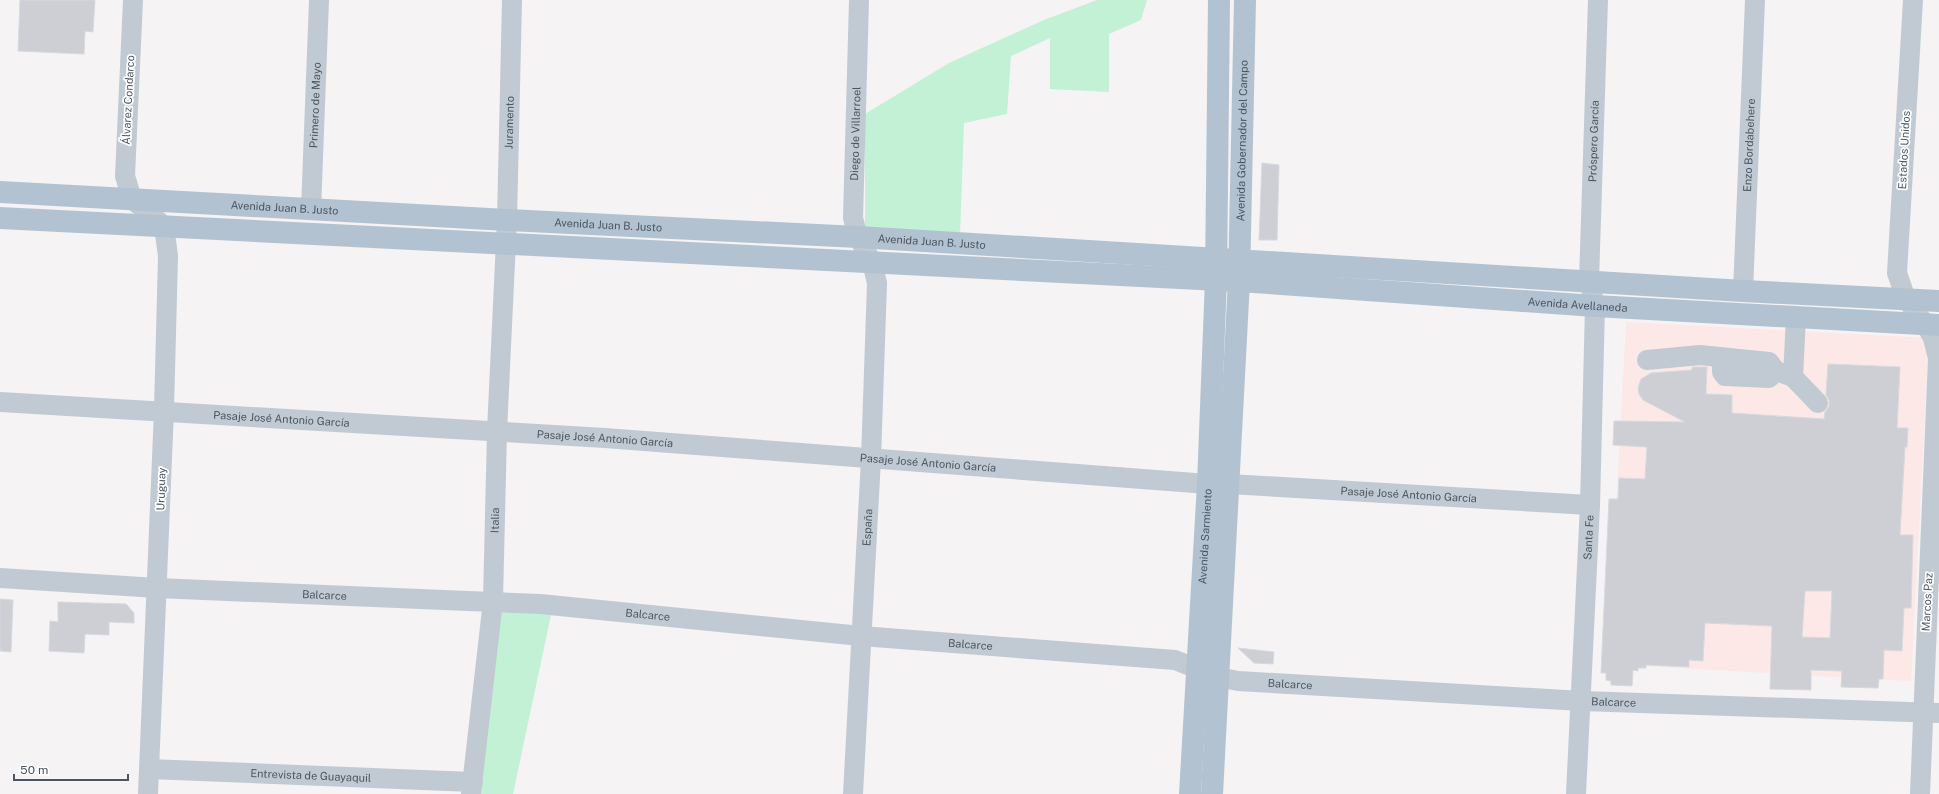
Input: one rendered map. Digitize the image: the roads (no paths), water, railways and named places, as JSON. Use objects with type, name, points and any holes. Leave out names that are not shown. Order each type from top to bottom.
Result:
[{"type":"main road","points":[[1217,269],[1219,0]]},
{"type":"main road","name":"Avenida Gobernador del Campo","points":[[1239,281],[1245,0]]},
{"type":"main road","name":"Avenida Juan B. Justo","points":[[0,192],[311,210],[858,236],[1217,269]]},
{"type":"main road","name":"Avenida Juan B. Justo","points":[[0,218],[506,245],[872,262],[1217,269]]},
{"type":"main road","name":"Avenida Avellaneda","points":[[1217,269],[1240,259],[1744,291],[1939,301]]},
{"type":"main road","name":"Avenida Avellaneda","points":[[1217,269],[1239,281],[1595,306],[1932,325]]},
{"type":"main road","name":"Avenida Sarmiento","points":[[1212,794],[1218,677],[1219,484],[1217,269]]},
{"type":"main road","name":"Avenida Sarmiento","points":[[1190,794],[1197,668],[1219,484],[1239,281]]},
{"type":"street","name":"Álvarez Condarco","points":[[132,199],[125,176],[133,0]]},
{"type":"street","name":"Primero de Mayo","points":[[311,210],[319,0]]},
{"type":"street","name":"Juramento","points":[[506,245],[508,220],[512,0]]},
{"type":"street","name":"Diego de Villarroel","points":[[859,0],[853,218],[858,236],[872,262]]},
{"type":"street","name":"Próspero García","points":[[1589,281],[1598,0]]},
{"type":"street","name":"Enzo Bordabehere","points":[[1744,291],[1755,0]]},
{"type":"street","name":"Estados Unidos","points":[[1906,299],[1897,273],[1913,0]]},
{"type":"street","points":[[132,199],[164,226]]},
{"type":"street","name":"Uruguay","points":[[148,794],[164,410],[168,256],[164,226]]},
{"type":"street","name":"Italia","points":[[472,788],[493,601],[497,431],[506,245]]},
{"type":"street","name":"España","points":[[853,794],[872,459],[877,283],[872,262]]},
{"type":"street","name":"Santa Fe","points":[[1576,794],[1582,701],[1590,505],[1595,306],[1589,281]]},
{"type":"street","name":"Marcos Paz","points":[[1906,299],[1932,325],[1933,338],[1938,358],[1931,713],[1920,794]]},
{"type":"street","points":[[1784,374],[1796,317]]},
{"type":"street","points":[[1646,360],[1700,355],[1722,358],[1722,372],[1725,376],[1769,378],[1784,374]]},
{"type":"street","points":[[1784,374],[1818,403]]},
{"type":"street","name":"Pasaje José Antonio García","points":[[0,402],[164,410],[497,431],[1219,484],[1590,505]]},
{"type":"street","name":"Balcarce","points":[[0,578],[157,588],[548,604],[861,636],[1176,660],[1218,677],[1238,681],[1582,701],[1931,713]]},
{"type":"street","name":"Entrevista de Guayaquil","points":[[149,769],[472,788]]}]
